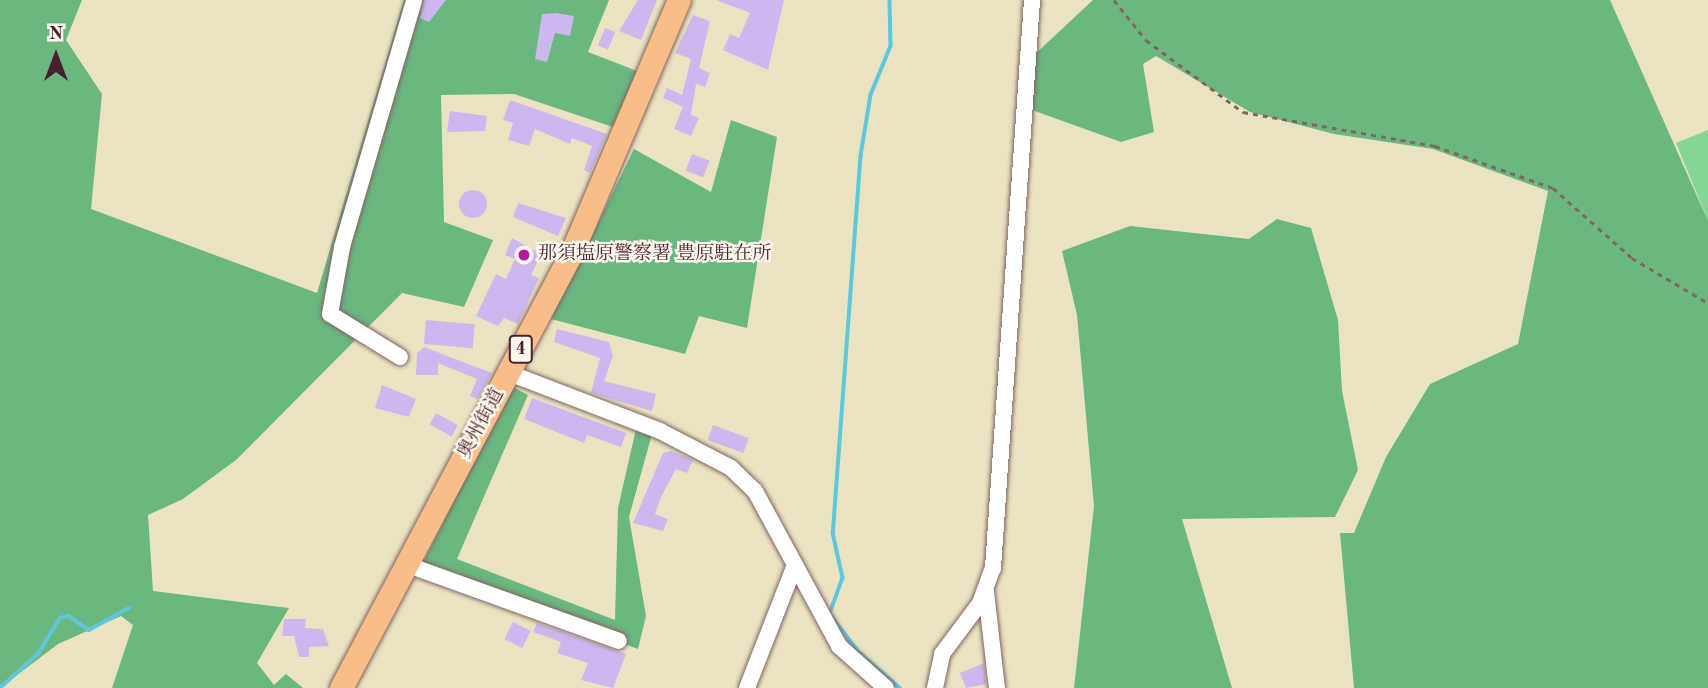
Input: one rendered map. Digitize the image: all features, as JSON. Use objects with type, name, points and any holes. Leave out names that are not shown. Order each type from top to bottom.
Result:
[{"type":"highway","name":"奥州街道","points":[[341,688],[509,373],[593,206],[679,0]]},
{"type":"street","points":[[400,357],[330,314],[342,247],[414,0]]},
{"type":"street","points":[[998,688],[986,589],[1032,0]]},
{"type":"street","points":[[509,373],[660,431],[731,468],[755,491],[838,646],[886,688]]},
{"type":"street","points":[[408,565],[619,641]]},
{"type":"street","points":[[747,688],[794,565]]},
{"type":"street","points":[[935,688],[942,653],[986,589]]},
{"type":"path","points":[[1114,0],[1146,40],[1243,112],[1435,146],[1553,188],[1632,258],[1708,303]]},
{"type":"green space","points":[[0,0],[82,0],[66,40],[102,94],[91,209],[317,293],[404,0],[609,0],[588,52],[637,71],[619,129],[514,94],[441,95],[444,222],[493,240],[464,307],[402,293],[236,460],[183,499],[148,515],[153,591],[289,608],[257,663],[274,685],[286,674],[303,688],[112,688],[133,625],[121,616],[58,644],[0,688]]},
{"type":"green space","points":[[1093,0],[1610,0],[1708,221],[1708,688],[1354,688],[1340,533],[1354,533],[1386,457],[1430,384],[1518,344],[1548,191],[1433,149],[1334,134],[1250,112],[1156,56],[1143,64],[1154,132],[1121,142],[1032,110],[1033,56]]},
{"type":"green space","points":[[731,120],[777,137],[747,328],[699,316],[685,354],[551,319],[634,149],[711,192]]},
{"type":"green space","points":[[1708,130],[1708,221],[1676,143]]},
{"type":"green space","points":[[1277,219],[1311,228],[1338,320],[1342,391],[1358,470],[1335,517],[1182,519],[1232,688],[1074,688],[1094,506],[1077,315],[1062,251],[1130,226],[1249,239]]},
{"type":"green space","points":[[511,386],[528,395],[457,559],[615,620],[618,508],[636,429],[652,434],[629,517],[646,616],[638,649],[420,569]]},
{"type":"building","points":[[424,0],[446,0],[429,22],[420,18]]},
{"type":"building","points":[[638,0],[657,0],[641,40],[619,31]]},
{"type":"building","points":[[716,0],[784,0],[768,70],[723,50],[730,34],[739,38],[750,13]]},
{"type":"building","points":[[542,14],[574,16],[570,36],[555,33],[547,62],[535,59]]},
{"type":"building","points":[[693,15],[710,21],[699,68],[710,73],[705,87],[696,84],[691,115],[699,118],[691,136],[674,129],[683,107],[663,98],[667,88],[682,95],[691,59],[675,53]]},
{"type":"building","points":[[605,28],[615,32],[608,50],[598,46]]},
{"type":"building","points":[[510,100],[607,134],[590,173],[584,170],[592,146],[572,138],[570,144],[535,129],[529,146],[508,140],[513,123],[503,120]]},
{"type":"building","points":[[450,111],[487,116],[485,131],[447,132]]},
{"type":"building","points":[[692,154],[710,161],[703,178],[686,171]]},
{"type":"building","points":[[473,190],[483,194],[487,204],[483,214],[473,218],[463,214],[459,204],[463,194]]},
{"type":"building","points":[[518,203],[566,218],[558,236],[513,217]]},
{"type":"building","points":[[512,238],[541,254],[531,275],[539,278],[518,324],[504,318],[498,326],[476,316],[496,274],[506,279],[515,259],[505,255]]},
{"type":"building","points":[[426,320],[475,324],[473,348],[424,344]]},
{"type":"building","points":[[557,329],[609,342],[613,356],[604,381],[656,394],[652,411],[591,393],[600,358],[554,342]]},
{"type":"building","points":[[424,347],[492,373],[478,399],[470,396],[477,379],[438,363],[438,375],[416,375],[417,353]]},
{"type":"building","points":[[382,385],[416,399],[409,417],[375,408]]},
{"type":"building","points":[[532,398],[626,433],[621,447],[587,435],[584,443],[524,419]]},
{"type":"building","points":[[436,413],[458,425],[452,436],[430,424]]},
{"type":"building","points":[[713,425],[749,438],[743,453],[708,440]]},
{"type":"building","points":[[671,451],[693,460],[687,473],[676,469],[662,495],[655,514],[668,519],[663,531],[633,523],[663,453]]},
{"type":"building","points":[[284,619],[306,619],[305,628],[323,629],[329,646],[309,647],[309,657],[299,657],[294,636],[282,636]]},
{"type":"building","points":[[513,622],[531,631],[522,648],[504,639]]},
{"type":"building","points":[[537,623],[626,654],[613,688],[581,680],[588,663],[557,653],[561,642],[533,632]]},
{"type":"building","points":[[984,663],[986,684],[966,688],[960,673]]},
{"type":"waterway","points":[[890,0],[891,46],[871,95],[861,156],[833,533],[843,578],[830,614],[858,651],[900,688]]},
{"type":"waterway","points":[[0,688],[38,654],[60,618],[69,616],[89,630],[129,608]]},
{"type":"place","name":"那須塩原警察署 豊原駐在所","points":[[524,255]]}]
